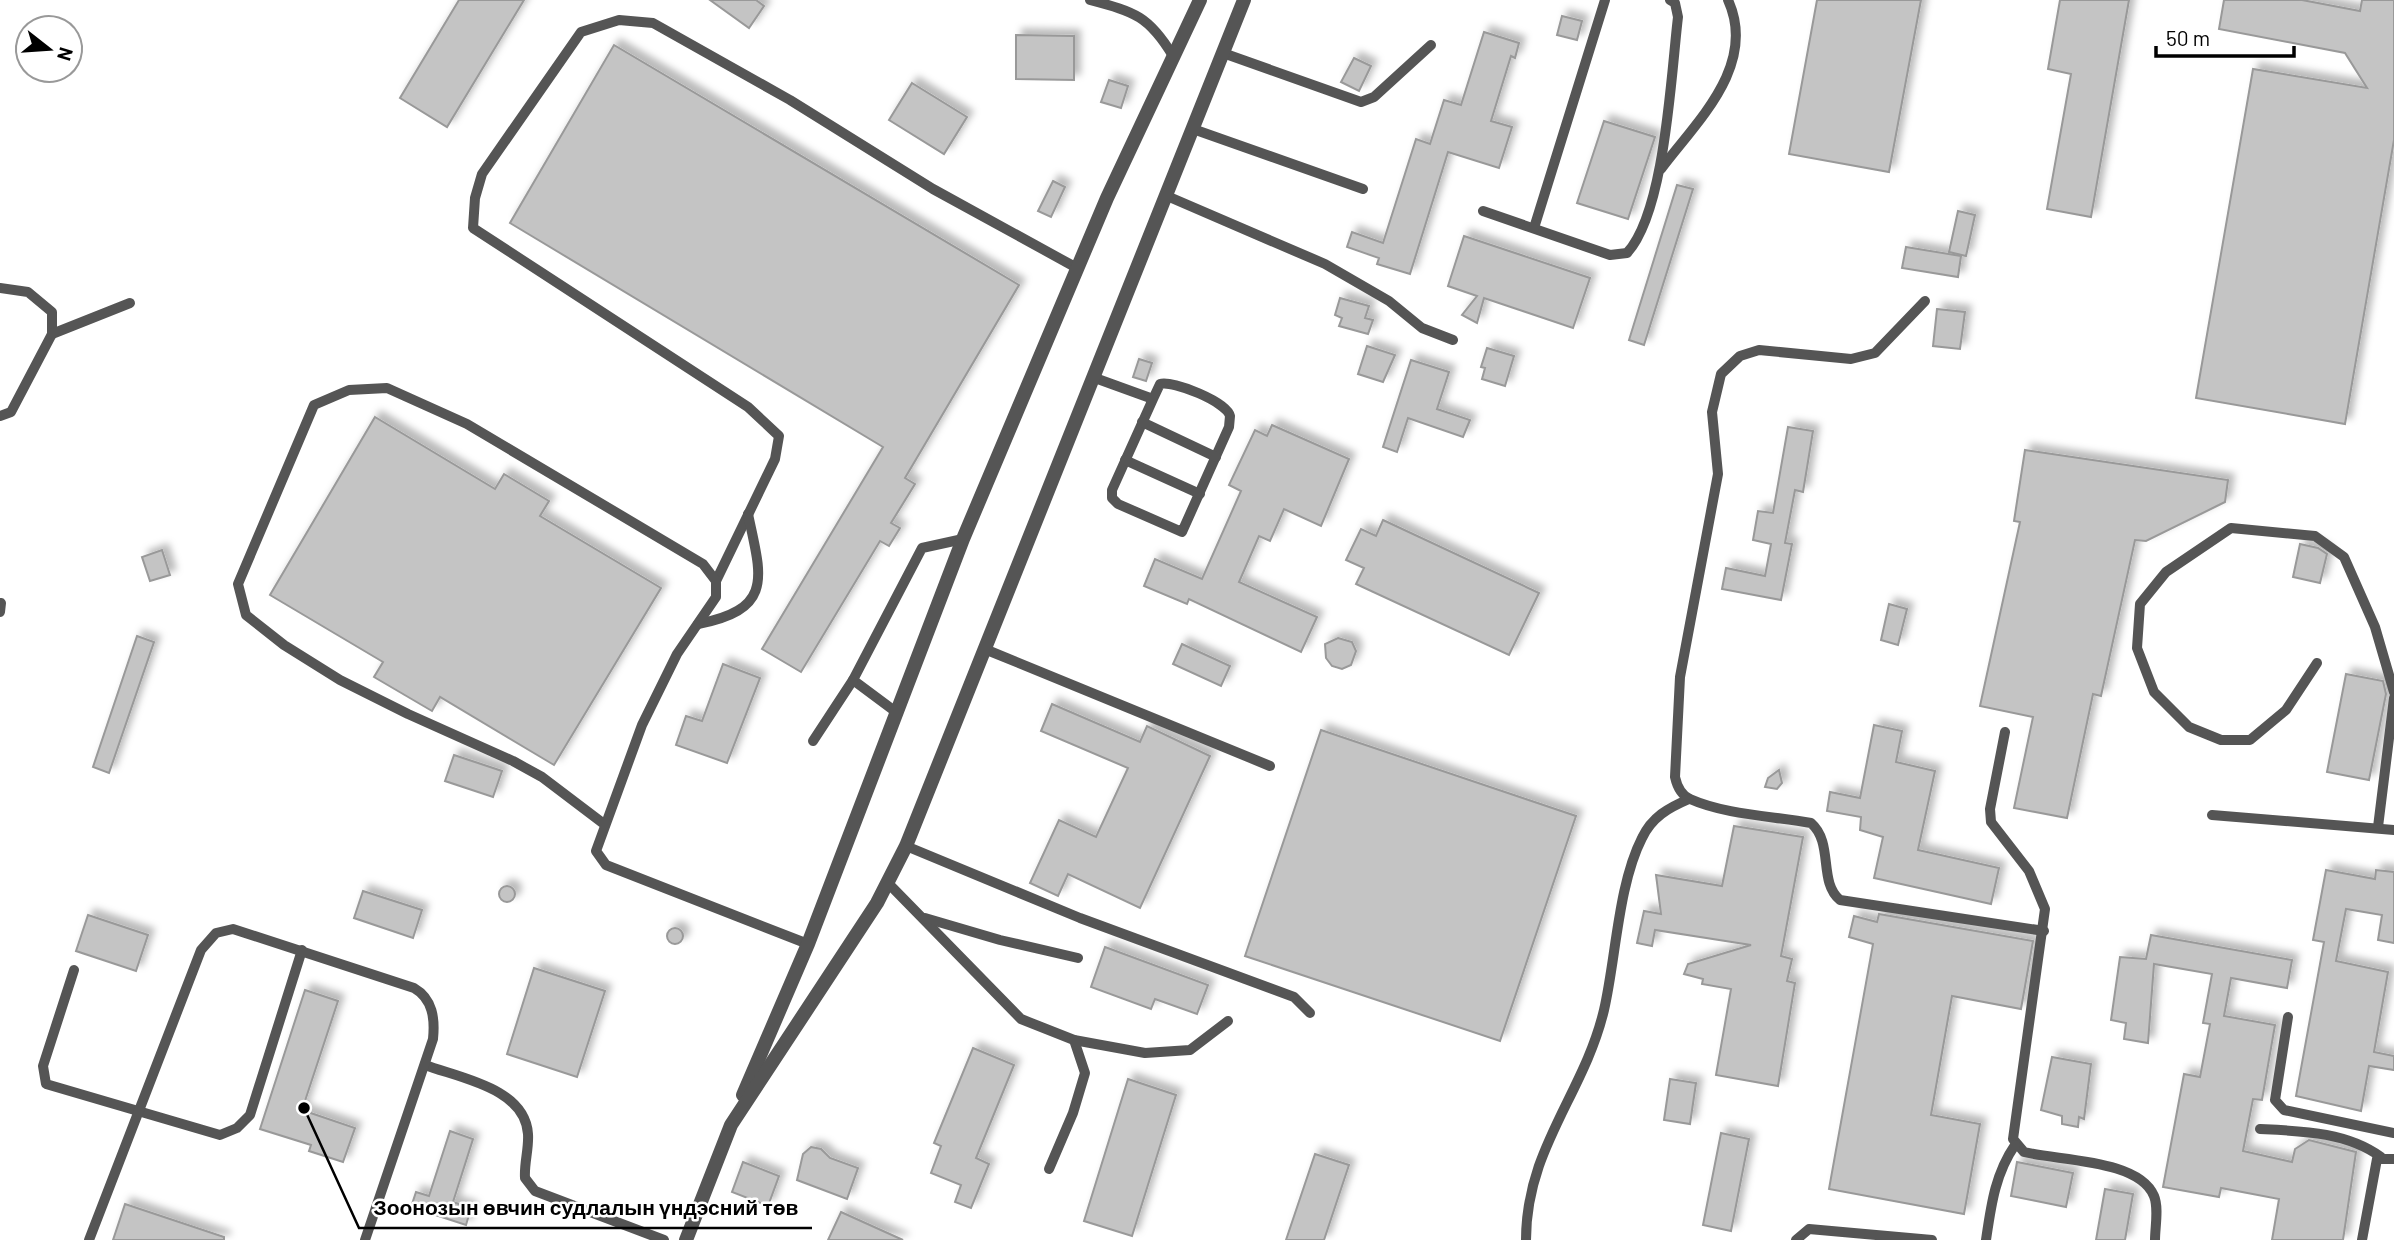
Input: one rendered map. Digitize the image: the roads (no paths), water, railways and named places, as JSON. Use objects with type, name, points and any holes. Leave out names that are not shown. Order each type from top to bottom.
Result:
[{"type":"street","points":[[686,1240],[731,1125],[808,944],[963,538],[1077,268],[1200,0]]},
{"type":"street","points":[[731,1125],[887,883],[906,846],[1244,0]]},
{"type":"lane","points":[[1090,0],[1125,9],[1156,29],[1173,57]]},
{"type":"lane","points":[[1534,228],[1605,0]]},
{"type":"lane","points":[[1483,211],[1610,254],[1627,253],[1638,242],[1661,170],[1678,17],[1675,3],[1670,0]]},
{"type":"lane","points":[[1661,170],[1720,94],[1734,47],[1734,16],[1728,0]]},
{"type":"lane","points":[[808,944],[606,864],[596,851],[642,725],[677,654],[716,597],[716,581],[775,459],[779,436],[765,420],[473,228],[475,198],[482,174],[581,32],[619,20],[653,23],[790,100],[933,189],[1077,268]]},
{"type":"lane","points":[[1223,53],[1361,102],[1374,97],[1431,45]]},
{"type":"lane","points":[[1193,129],[1363,189]]},
{"type":"lane","points":[[1167,196],[1325,264],[1389,300],[1422,328],[1453,340]]},
{"type":"lane","points":[[0,288],[28,292],[52,312],[52,334],[11,412],[0,416]]},
{"type":"lane","points":[[1925,301],[1875,353],[1851,359],[1759,350],[1740,356],[1721,374],[1712,412],[1717,474],[1678,703],[1675,777],[1680,790],[1689,799],[1811,823],[1819,830],[1830,887],[1840,900],[2044,931]]},
{"type":"lane","points":[[52,334],[131,303]]},
{"type":"lane","points":[[1095,378],[1153,399]]},
{"type":"lane","points":[[1175,383],[1225,407],[1230,416],[1229,427],[1185,530],[1177,532],[1118,504],[1112,498],[1112,490],[1153,399],[1160,384],[1175,383]]},
{"type":"lane","points":[[604,824],[542,777],[340,680],[284,645],[246,615],[238,584],[314,405],[349,390],[387,388],[479,431],[703,564],[716,581]]},
{"type":"lane","points":[[1142,422],[1216,457]]},
{"type":"lane","points":[[1125,460],[1200,494]]},
{"type":"lane","points":[[698,624],[726,618],[748,605],[756,593],[759,572],[748,514]]},
{"type":"lane","points":[[2317,663],[2286,710],[2250,740],[2221,740],[2189,727],[2154,692],[2137,648],[2140,604],[2166,572],[2231,528],[2315,537],[2344,557],[2375,627],[2394,692]]},
{"type":"lane","points":[[813,741],[853,680],[922,548],[963,538]]},
{"type":"lane","points":[[986,650],[1270,766]]},
{"type":"lane","points":[[853,680],[896,712]]},
{"type":"lane","points":[[2378,827],[2394,698]]},
{"type":"lane","points":[[2006,732],[1990,809],[1991,822],[2019,855],[2036,884],[2045,909],[2013,1139],[2015,1145],[2024,1152],[2117,1168],[2138,1178],[2149,1186],[2156,1199],[2155,1240]]},
{"type":"lane","points":[[1526,1240],[1534,1175],[1545,1144],[1591,1053],[1604,1011],[1634,856],[1651,821],[1689,799]]},
{"type":"lane","points":[[2211,815],[2394,830]]},
{"type":"lane","points":[[906,846],[1080,918],[1294,997],[1310,1013]]},
{"type":"lane","points":[[887,883],[1021,1020],[1074,1040],[1146,1053],[1190,1050],[1228,1021]]},
{"type":"lane","points":[[922,917],[1000,940],[1078,958]]},
{"type":"lane","points":[[89,1240],[201,950],[211,937],[221,930],[239,929],[414,988],[424,995],[434,1021],[425,1065],[365,1240]]},
{"type":"lane","points":[[74,970],[43,1066],[44,1082],[51,1087],[216,1134],[228,1133],[243,1125],[256,1100],[302,950]]},
{"type":"lane","points":[[2288,1017],[2275,1100],[2284,1110],[2394,1133]]},
{"type":"lane","points":[[1049,1169],[1073,1113],[1085,1073],[1074,1040]]},
{"type":"lane","points":[[425,1065],[490,1088],[515,1104],[528,1133],[525,1178],[535,1191],[664,1240]]},
{"type":"lane","points":[[2260,1129],[2346,1139],[2364,1145],[2381,1157],[2394,1159]]},
{"type":"lane","points":[[1986,1240],[1996,1181],[2003,1162],[2015,1145]]},
{"type":"lane","points":[[2362,1240],[2373,1172],[2381,1157]]},
{"type":"lane","points":[[1796,1240],[1810,1229],[1932,1240]]},
{"type":"place","name":"Зоонозын өвчин судлалын үндэсний төв","points":[[304,1108]]}]
